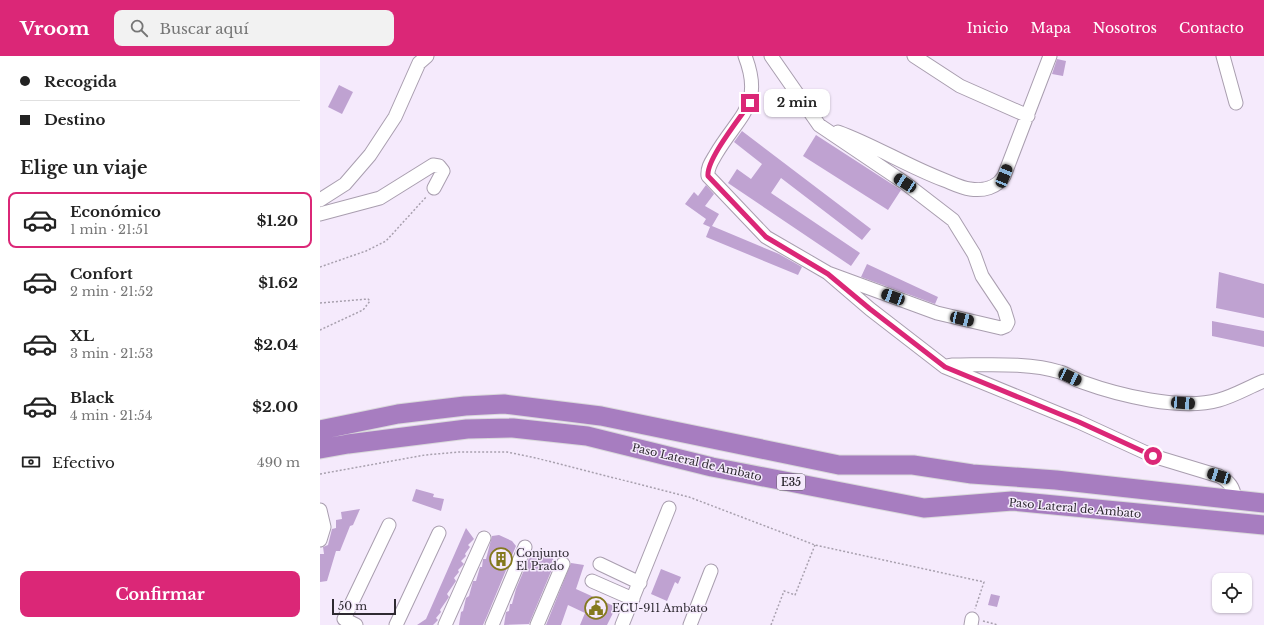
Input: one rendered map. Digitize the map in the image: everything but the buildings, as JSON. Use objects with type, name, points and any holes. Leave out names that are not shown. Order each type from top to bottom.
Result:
[{"type":"highway","name":"E35","points":[[320,430],[398,414],[465,406],[504,404],[600,416],[840,464],[913,465],[972,474],[1056,480],[1264,502]]},
{"type":"highway","name":"Paso Lateral de Ambato","points":[[320,449],[459,430],[512,428],[587,436],[712,468],[924,508],[1012,501],[1264,525]]},
{"type":"street","points":[[320,200],[345,184],[370,155],[395,117],[418,63],[427,56]]},
{"type":"street","points":[[745,56],[751,70],[752,91],[750,103],[721,145],[707,169],[708,176],[766,237],[828,274],[870,309],[945,367],[1079,422],[1153,456],[1219,476],[1228,481],[1233,488],[1235,498]]},
{"type":"street","points":[[771,56],[819,125],[905,183],[952,220],[974,254],[982,276],[1004,309],[1008,322],[1006,326],[1001,328],[937,313],[828,274]]},
{"type":"street","points":[[914,56],[960,86],[1028,116]]},
{"type":"street","points":[[819,125],[859,140],[922,172],[969,190],[985,189],[1000,182],[1028,116],[1050,56]]},
{"type":"street","points":[[1223,56],[1230,73],[1236,103]]},
{"type":"street","points":[[320,214],[380,198],[433,165],[439,166],[443,171],[434,188]]},
{"type":"street","points":[[945,367],[953,365],[1026,366],[1059,372],[1082,382],[1160,402],[1195,404],[1219,400],[1264,381]]},
{"type":"street","points":[[622,625],[669,508]]},
{"type":"street","points":[[320,510],[324,526],[320,540]]},
{"type":"street","points":[[356,625],[344,619],[388,525]]},
{"type":"street","points":[[396,625],[439,533]]},
{"type":"street","points":[[445,625],[484,538]]},
{"type":"street","points":[[492,625],[525,546]]},
{"type":"street","points":[[537,625],[563,564]]},
{"type":"street","points":[[600,564],[640,583]]},
{"type":"street","points":[[690,625],[712,571]]},
{"type":"street","points":[[592,581],[632,600]]},
{"type":"path","points":[[320,268],[366,251],[386,241],[434,188]]},
{"type":"path","points":[[320,303],[368,299],[370,301],[363,310],[320,330]]},
{"type":"path","points":[[320,474],[425,455],[459,452],[507,452],[536,458],[689,497],[815,545],[984,582],[972,622],[998,625]]},
{"type":"path","points":[[771,625],[784,591],[795,595],[815,545]]},
{"type":"place","name":"Conjunto El Prado","points":[[501,559]]},
{"type":"place","name":"ECU-911 Ambato","points":[[596,608]]},
{"type":"route","points":[[750,103],[721,145],[707,169],[708,176],[711,181],[766,237],[828,274],[870,309],[945,367],[1079,422],[1153,456]]}]
